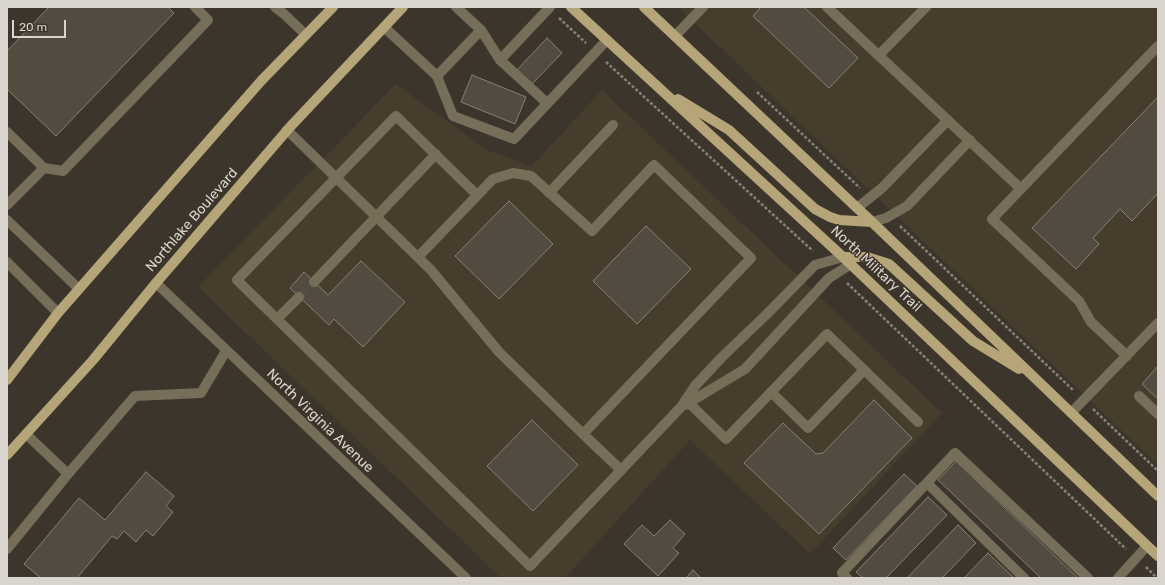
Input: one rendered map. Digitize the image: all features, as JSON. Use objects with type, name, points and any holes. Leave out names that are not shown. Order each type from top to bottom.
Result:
[{"type":"main road","points":[[7,380],[58,313],[261,81],[332,7]]},
{"type":"main road","name":"Northlake Boulevard","points":[[7,455],[93,360],[156,283],[287,130],[403,7]]},
{"type":"main road","name":"North Military Trail","points":[[571,7],[851,264],[1158,556]]},
{"type":"main road","points":[[644,7],[872,222],[1158,496]]},
{"type":"main road","points":[[659,88],[729,130],[816,210],[839,220],[872,222]]},
{"type":"main road","points":[[843,257],[867,257],[889,264],[973,341],[1040,382]]},
{"type":"street","points":[[7,132],[44,168],[63,171],[208,20],[195,7]]},
{"type":"street","points":[[275,7],[305,34]]},
{"type":"street","points":[[456,7],[481,30],[500,60],[547,103]]},
{"type":"street","points":[[675,36],[703,7]]},
{"type":"street","points":[[827,7],[1021,189]]},
{"type":"street","points":[[879,56],[926,7]]},
{"type":"street","points":[[500,60],[549,8]]},
{"type":"street","points":[[384,27],[437,76],[453,116],[514,139],[607,40]]},
{"type":"street","points":[[437,76],[481,30]]},
{"type":"street","points":[[1127,356],[1091,322],[1079,301],[992,219],[1158,46]]},
{"type":"street","points":[[477,195],[396,116],[238,280],[530,566],[685,405],[745,369],[830,278],[851,264]]},
{"type":"street","points":[[857,208],[882,188],[948,120]]},
{"type":"street","points":[[549,193],[613,125]]},
{"type":"street","points":[[287,130],[430,269],[499,352],[621,470]]},
{"type":"street","points":[[872,222],[890,216],[907,206],[970,140]]},
{"type":"street","points":[[314,282],[436,154]]},
{"type":"street","points":[[418,258],[493,179],[513,174],[531,176],[592,231],[654,166],[751,258],[583,434]]},
{"type":"street","points":[[7,205],[44,168]]},
{"type":"street","points":[[7,220],[79,289]]},
{"type":"street","points":[[685,405],[695,386],[721,358],[815,265],[843,257]]},
{"type":"street","points":[[7,262],[58,313]]},
{"type":"street","name":"North Virginia Avenue","points":[[156,283],[466,578]]},
{"type":"street","points":[[278,319],[299,296]]},
{"type":"street","points":[[1071,414],[1158,323]]},
{"type":"street","points":[[685,405],[726,439],[827,334],[918,422]]},
{"type":"street","points":[[7,549],[68,474],[135,396],[201,393],[226,351]]},
{"type":"street","points":[[772,392],[808,428],[864,370]]},
{"type":"street","points":[[1139,396],[1158,414]]},
{"type":"street","points":[[26,434],[68,474]]},
{"type":"street","points":[[847,578],[842,573],[955,453],[1088,578]]},
{"type":"street","points":[[927,482],[1024,578]]},
{"type":"street","points":[[1118,578],[1147,546]]},
{"type":"path","points":[[549,8],[825,262]]},
{"type":"path","points":[[755,90],[870,197]]},
{"type":"path","points":[[890,216],[1158,471]]},
{"type":"path","points":[[837,274],[1157,578]]},
{"type":"shaded area","points":[[678,7],[1158,7],[1158,465],[1104,414]]},
{"type":"shaded area","points":[[396,84],[487,150],[532,166],[602,90],[942,413],[810,554],[690,440],[565,578],[501,578],[198,287]]},
{"type":"building","points":[[49,7],[168,7],[174,13],[56,136],[7,89],[7,51]]},
{"type":"building","points":[[761,7],[804,7],[858,58],[829,88],[753,16]]},
{"type":"building","points":[[547,38],[562,53],[531,85],[516,71]]},
{"type":"building","points":[[472,75],[526,97],[515,124],[461,102]]},
{"type":"building","points":[[1158,97],[1158,193],[1132,221],[1120,209],[1093,238],[1099,244],[1076,269],[1032,228]]},
{"type":"building","points":[[509,201],[553,244],[499,299],[455,256]]},
{"type":"building","points":[[646,226],[691,269],[637,324],[593,281]]},
{"type":"building","points":[[361,261],[405,302],[363,347],[334,319],[329,325],[290,288],[304,272],[328,295]]},
{"type":"building","points":[[1158,366],[1158,399],[1142,384]]},
{"type":"building","points":[[874,400],[912,438],[819,534],[744,463],[783,423],[816,454],[823,453]]},
{"type":"building","points":[[532,420],[578,465],[533,511],[487,466]]},
{"type":"building","points":[[956,461],[1078,578],[1041,578],[938,480]]},
{"type":"building","points":[[146,472],[174,496],[166,506],[173,512],[153,536],[146,530],[136,542],[124,531],[117,539],[112,536],[77,578],[41,578],[24,564],[79,498],[105,520]]},
{"type":"building","points":[[904,474],[917,486],[846,560],[833,548]]},
{"type":"building","points":[[928,497],[947,515],[886,578],[863,578],[856,572]]},
{"type":"building","points":[[670,520],[685,534],[673,548],[679,553],[658,576],[624,544],[642,525],[654,536]]},
{"type":"building","points":[[958,525],[976,543],[942,578],[907,578]]},
{"type":"building","points":[[988,553],[1014,578],[964,578]]},
{"type":"building","points":[[693,570],[701,578],[686,578]]},
{"type":"tunnel","points":[[299,297],[314,282]]}]
